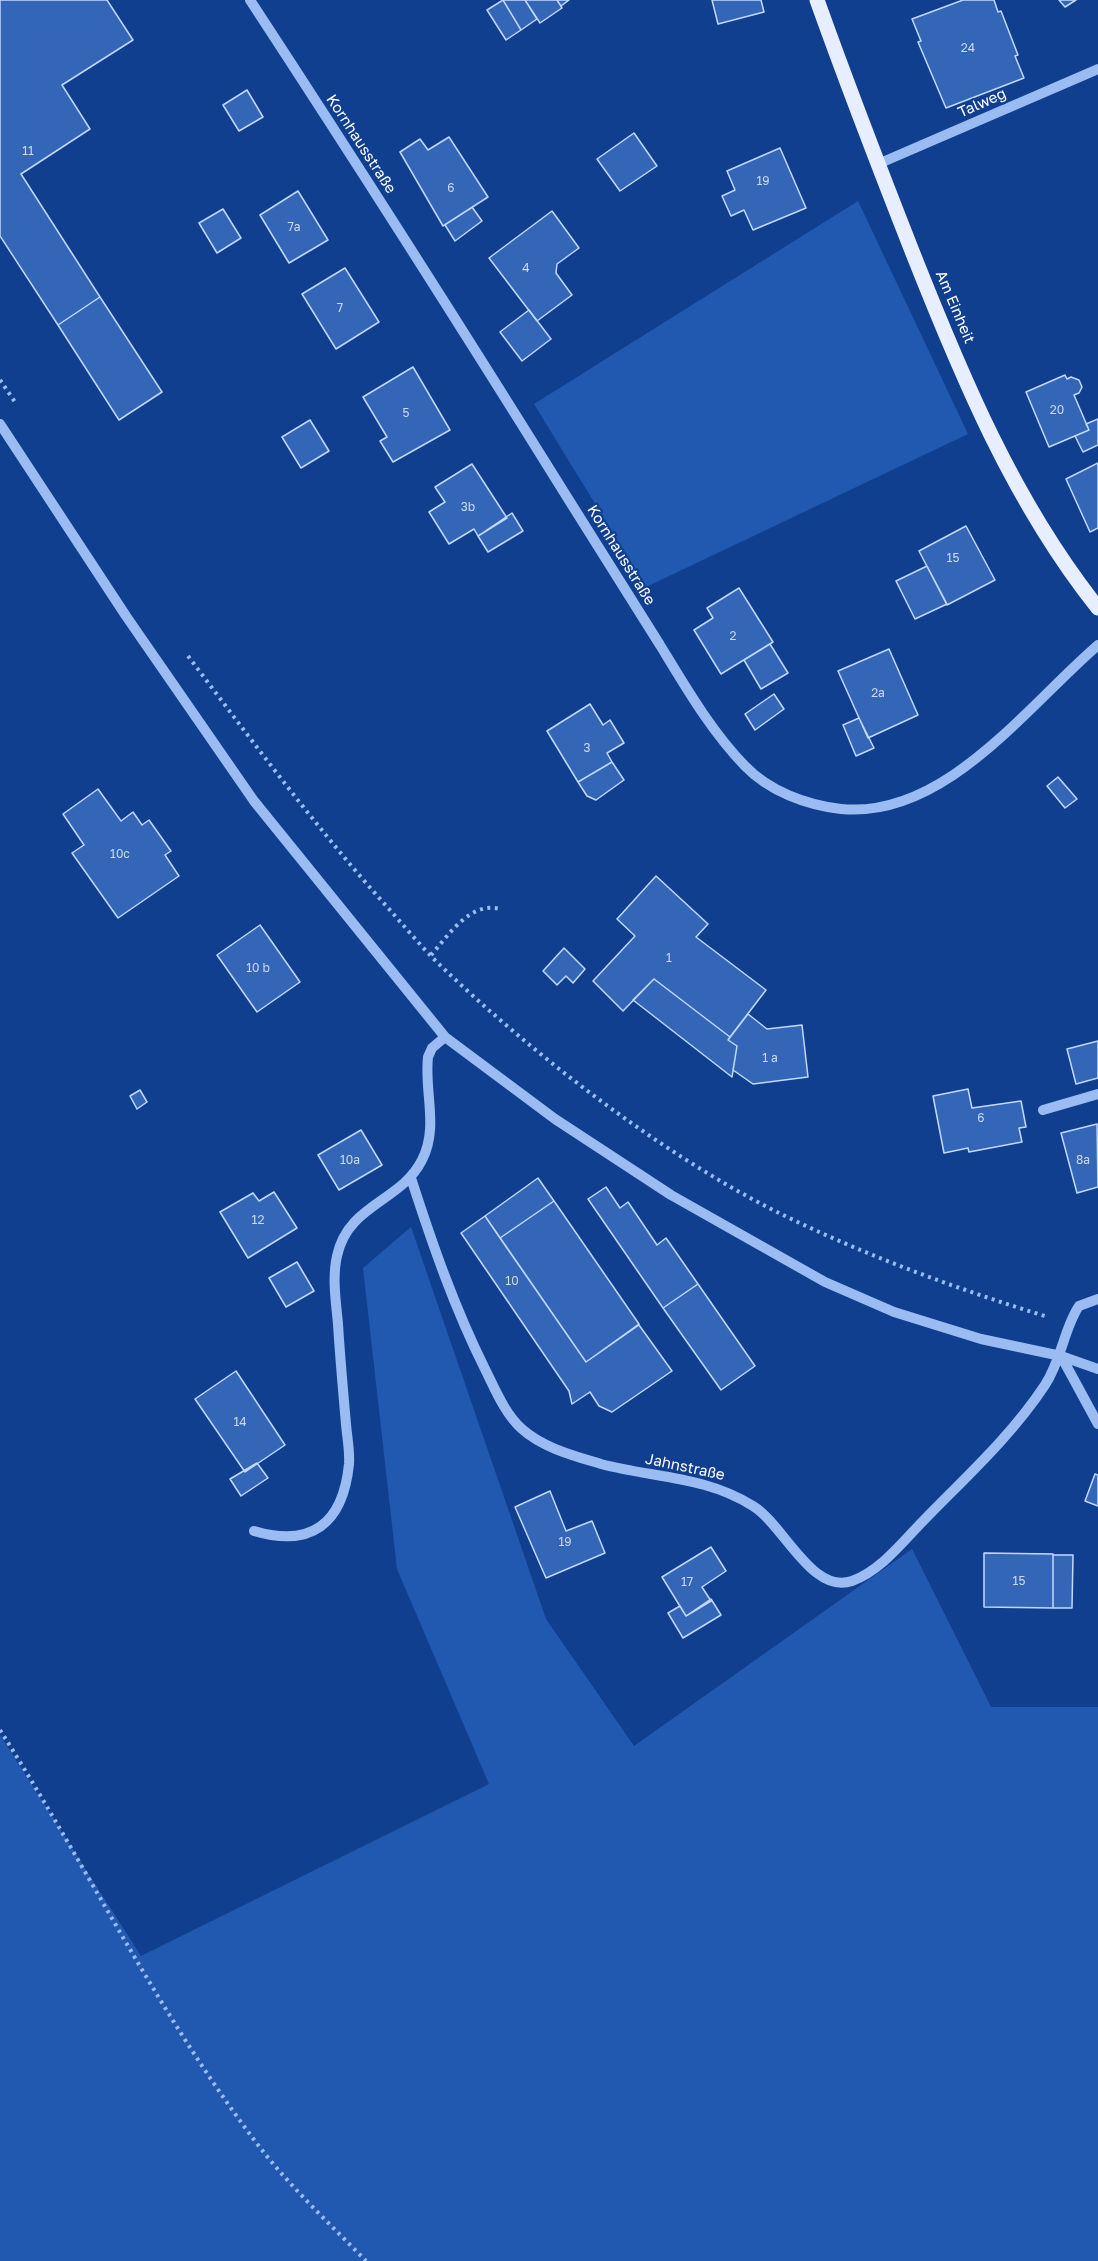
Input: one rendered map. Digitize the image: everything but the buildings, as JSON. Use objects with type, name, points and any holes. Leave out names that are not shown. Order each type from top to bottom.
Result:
[{"type":"main road","name":"Am Einheit","points":[[817,0],[933,303],[987,425],[1050,544],[1098,608]]},
{"type":"street","name":"Kornhausstraße","points":[[250,0],[438,289],[682,682],[745,766],[775,790],[811,803],[842,809],[879,808],[909,799],[944,781],[990,748],[1098,645]]},
{"type":"street","name":"Talweg","points":[[878,164],[1098,69]]},
{"type":"street","points":[[0,424],[126,616],[254,801],[446,1037],[555,1119],[671,1195],[825,1282],[894,1312],[981,1339],[1061,1356],[1098,1369]]},
{"type":"street","points":[[254,1531],[285,1538],[314,1532],[328,1519],[340,1502],[349,1461],[336,1305],[335,1273],[338,1254],[353,1222],[369,1207],[411,1178],[423,1158],[430,1136],[428,1057],[432,1048],[446,1037]]},
{"type":"street","points":[[1043,1110],[1098,1094]]},
{"type":"street","name":"Jahnstraße","points":[[411,1178],[463,1324],[499,1397],[522,1429],[539,1441],[601,1464],[726,1490],[758,1509],[820,1578],[839,1585],[856,1580],[894,1551],[994,1449],[1046,1384],[1061,1356],[1070,1323],[1079,1306],[1098,1299]]},
{"type":"street","points":[[1061,1356],[1096,1419]]},
{"type":"path","points":[[0,380],[19,409]]},
{"type":"path","points":[[183,650],[268,763],[353,869],[431,955],[541,1054],[661,1143],[772,1209],[902,1267],[970,1293],[1070,1323]]},
{"type":"path","points":[[431,955],[456,927],[475,912],[488,906],[500,909]]},
{"type":"path","points":[[0,1730],[207,2074],[253,2139],[366,2261]]},
{"type":"shaded area","points":[[858,201],[968,434],[646,587],[534,404]]},
{"type":"shaded area","points":[[411,1227],[546,1619],[634,1746],[912,1549],[991,1707],[1098,1707],[1098,2261],[0,2261],[0,1735],[141,1956],[489,1784],[397,1569],[363,1268]]}]
